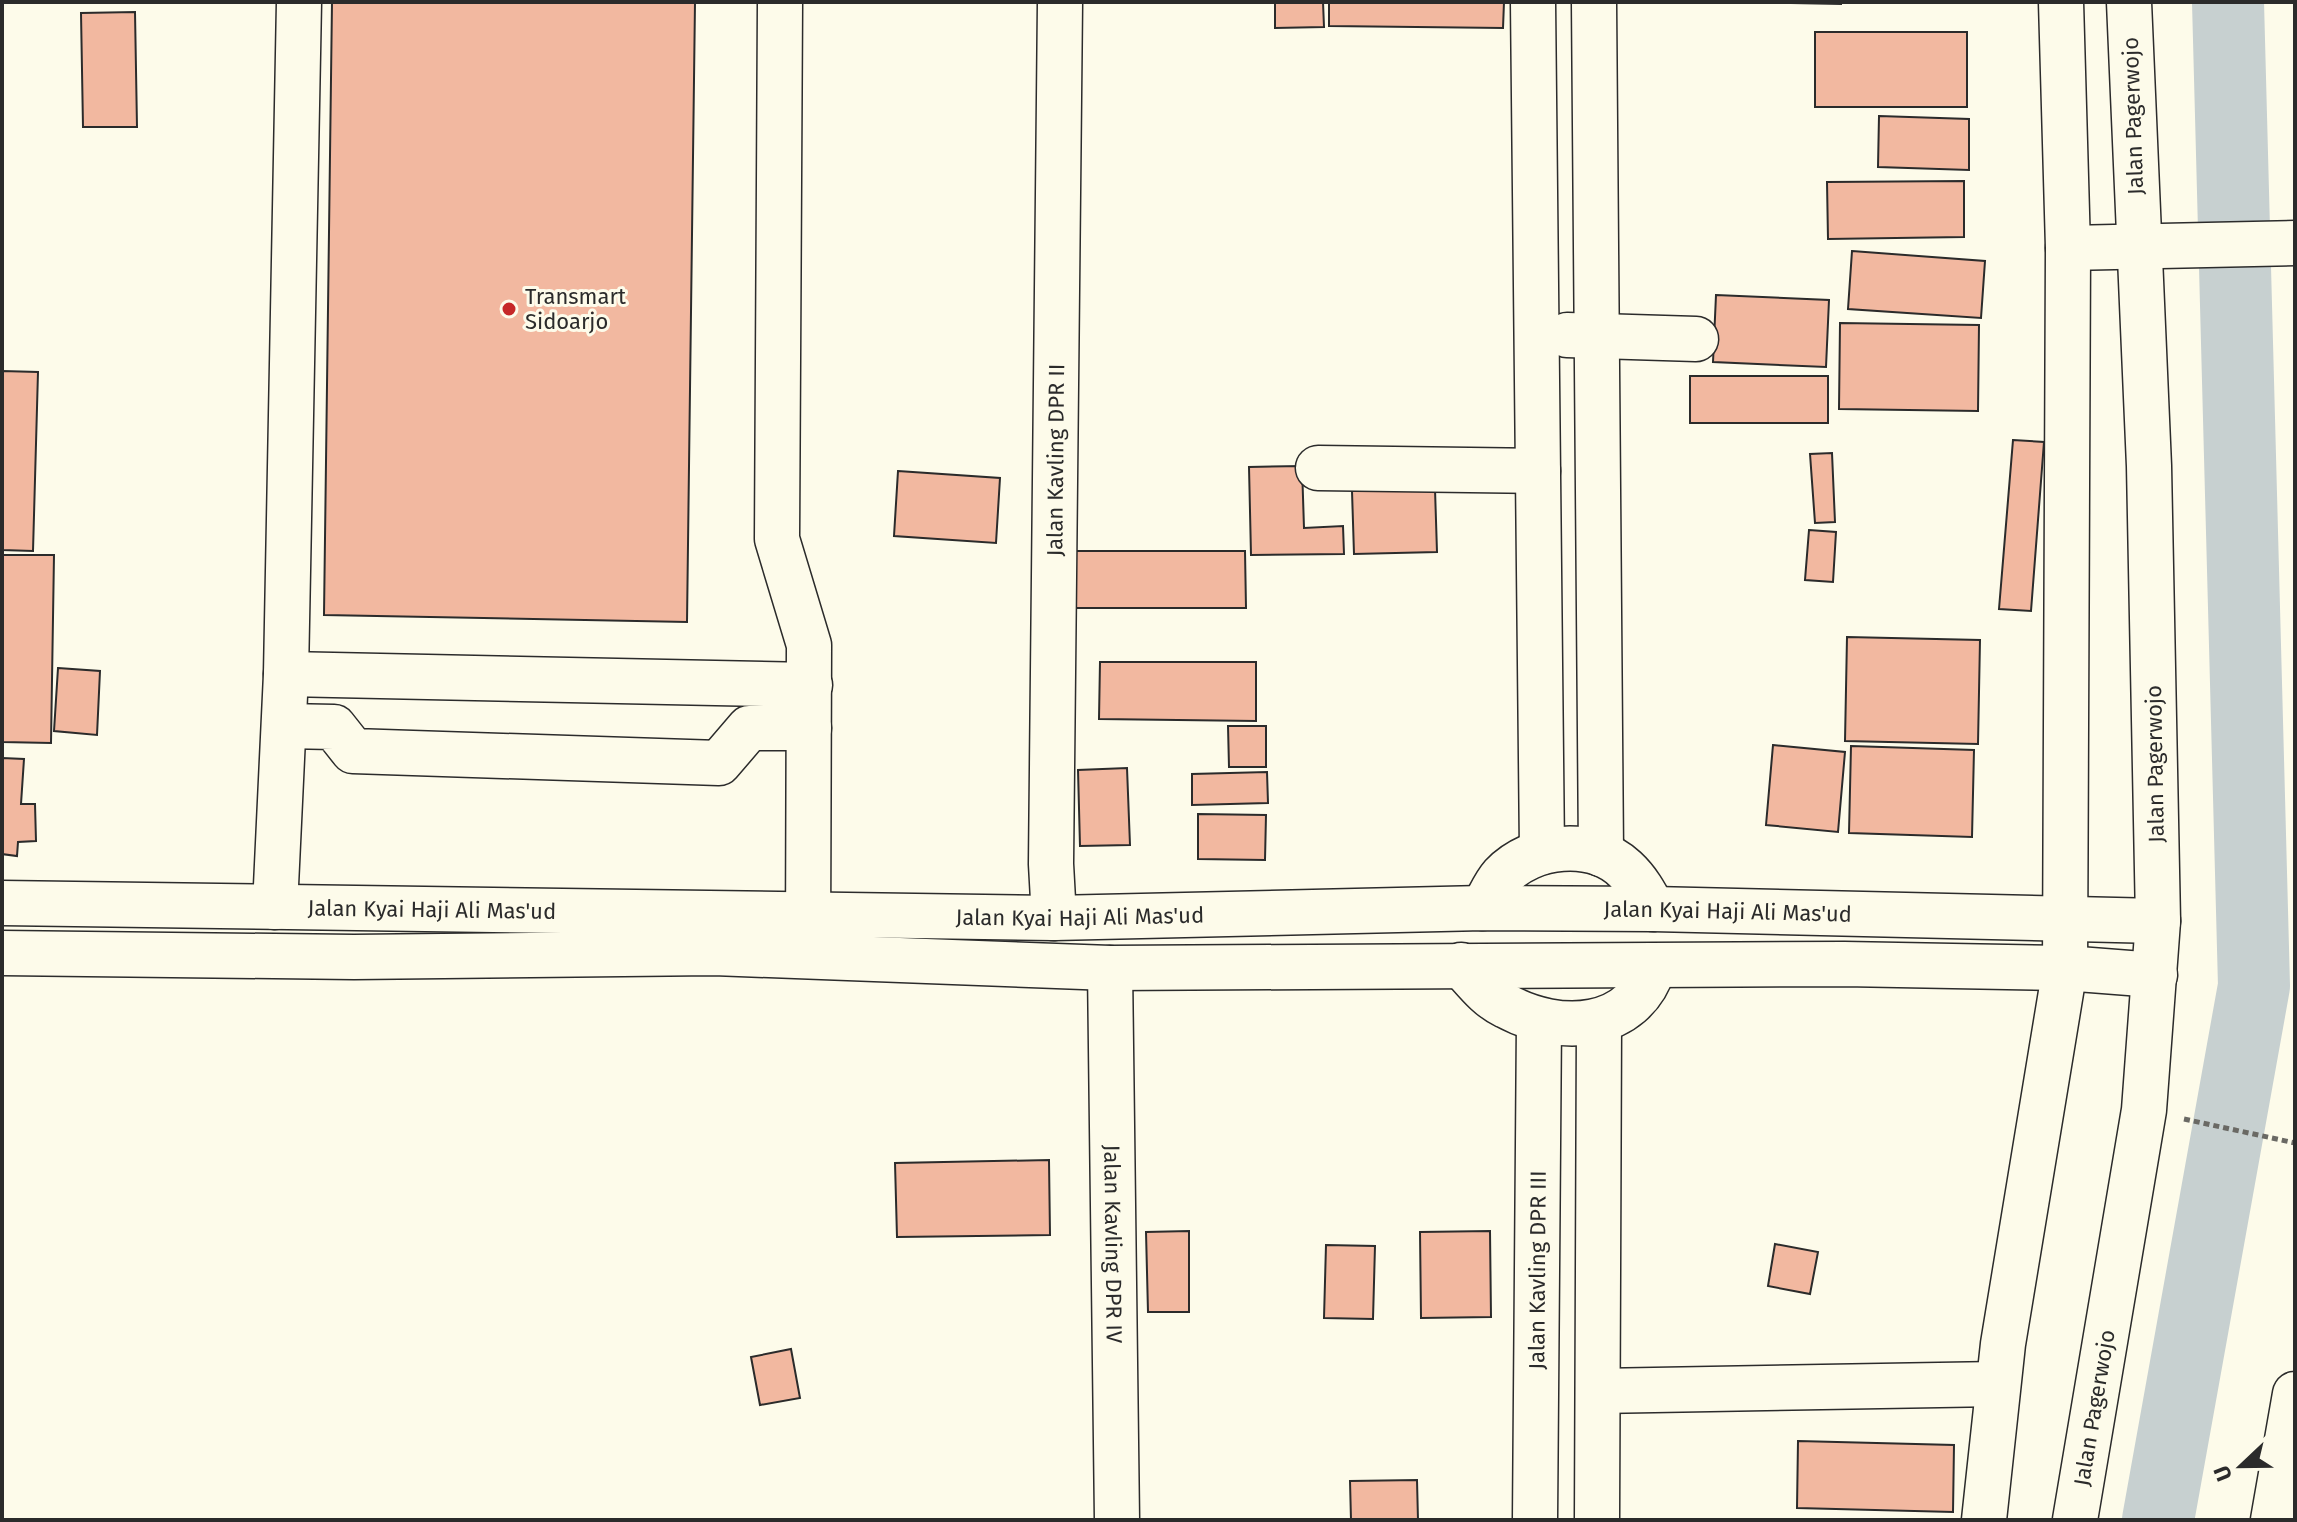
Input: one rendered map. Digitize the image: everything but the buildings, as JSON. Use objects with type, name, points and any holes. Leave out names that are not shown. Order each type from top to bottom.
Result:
[{"type":"street","points":[[275,907],[285,726],[299,2]]},
{"type":"street","points":[[780,2],[777,539],[809,645],[809,935]]},
{"type":"street","name":"Jalan Kavling DPR II","points":[[1054,918],[1051,864],[1060,2]]},
{"type":"street","points":[[1533,2],[1542,852]]},
{"type":"street","points":[[1594,2],[1601,854]]},
{"type":"street","points":[[1984,1520],[1998,1384],[2065,968],[2068,248],[2061,2]]},
{"type":"street","name":"Jalan Pagerwojo","points":[[2075,1520],[2142,1125],[2158,921],[2149,466],[2151,246],[2129,2]]},
{"type":"street","points":[[2068,248],[2288,243]]},
{"type":"street","points":[[1536,335],[1596,334],[1696,339]]},
{"type":"street","points":[[1318,468],[1538,471]]},
{"type":"street","points":[[286,674],[810,685]]},
{"type":"street","points":[[285,726],[334,727],[353,751],[719,763],[749,728],[809,728]]},
{"type":"street","points":[[1483,908],[1501,877],[1542,852],[1571,848],[1601,854],[1623,867],[1641,886],[1653,909]]},
{"type":"street","name":"Jalan Kyai Haji Ali Mas'ud","points":[[2,903],[358,908],[809,935],[1110,968],[1844,964],[2065,968],[2155,975]]},
{"type":"street","points":[[354,957],[358,908]]},
{"type":"street","name":"Jalan Kyai Haji Ali Mas'ud","points":[[2,953],[354,957],[714,953],[809,935],[1054,918],[1483,908],[2158,921]]},
{"type":"street","points":[[1461,965],[1487,994],[1539,1020],[1571,1026],[1599,1022],[1638,998],[1648,984],[1654,966]]},
{"type":"street","name":"Jalan Kavling DPR IV","points":[[1110,968],[1117,1520]]},
{"type":"street","name":"Jalan Kavling DPR III","points":[[1535,1520],[1539,1020]]},
{"type":"street","points":[[1597,1520],[1599,1022]]},
{"type":"street","points":[[1598,1391],[1998,1384]]},
{"type":"street","points":[[2273,1520],[2295,1394]]},
{"type":"path","points":[[2211,1125],[2295,1143]]},
{"type":"waterway","points":[[2158,1520],[2254,986],[2228,2]]},
{"type":"place","name":"Transmart Sidoarjo","points":[[509,309]]}]
